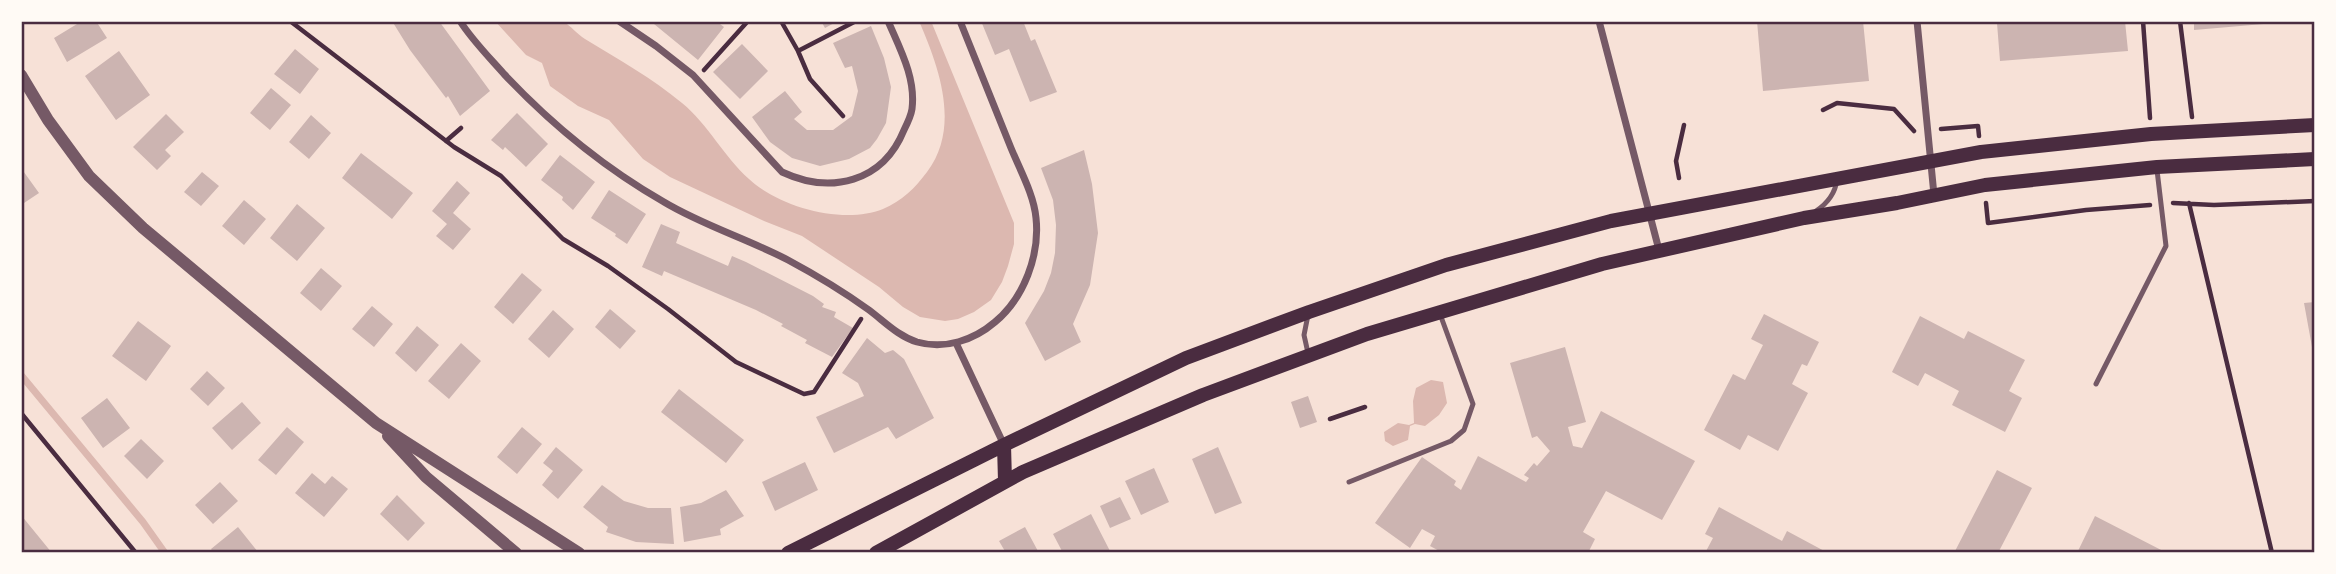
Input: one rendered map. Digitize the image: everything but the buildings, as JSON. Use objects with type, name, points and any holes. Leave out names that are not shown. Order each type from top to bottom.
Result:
[{"type":"main road","points":[[788,553],[1186,358],[1446,265],[1649,213],[2000,149],[2151,134],[2315,125]]},
{"type":"main road","points":[[876,553],[1005,481],[1203,395],[1367,334],[1602,264],[1804,218],[1984,185],[2157,167],[2315,159]]},
{"type":"main road","points":[[1004,445],[1005,481]]},
{"type":"street","points":[[460,21],[525,96],[556,126],[608,168],[665,204],[786,259],[868,309],[901,335],[919,342],[937,344],[956,343],[981,334],[1014,302],[1026,279],[1036,248],[1036,216],[1026,185],[960,21]]},
{"type":"street","points":[[619,21],[656,46],[696,79],[782,172],[800,180],[824,183],[851,180],[878,168],[898,145],[912,110],[910,75],[888,21]]},
{"type":"street","points":[[1599,21],[1659,250]]},
{"type":"street","points":[[1917,21],[1934,195]]},
{"type":"street","points":[[21,75],[48,120],[89,176],[143,228],[376,423],[426,477],[516,553]]},
{"type":"street","points":[[956,343],[1004,445]]},
{"type":"street","points":[[376,423],[579,553]]},
{"type":"lane","points":[[2096,384],[2166,246],[2157,167]]},
{"type":"lane","points":[[1804,218],[1827,203],[1836,188],[1837,178]]},
{"type":"lane","points":[[1349,482],[1451,441],[1464,430],[1473,404],[1439,311]]},
{"type":"lane","points":[[1308,356],[1304,335],[1309,312]]},
{"type":"path","points":[[290,21],[446,141],[501,176],[563,239],[658,302],[736,362],[804,394],[814,392],[868,309]]},
{"type":"path","points":[[696,79],[748,21]]},
{"type":"path","points":[[781,21],[810,79],[843,116]]},
{"type":"path","points":[[798,51],[856,21]]},
{"type":"path","points":[[2143,21],[2151,134]]},
{"type":"path","points":[[2180,21],[2194,131]]},
{"type":"path","points":[[1823,110],[1837,103],[1894,109],[1913,132],[1978,126],[1980,139]]},
{"type":"path","points":[[1679,178],[1676,161],[1684,125]]},
{"type":"path","points":[[446,141],[461,128]]},
{"type":"path","points":[[1986,196],[1988,223],[2086,210],[2161,204],[2315,201]]},
{"type":"path","points":[[2189,204],[2272,553]]},
{"type":"path","points":[[1330,419],[1365,407]]},
{"type":"path","points":[[21,413],[136,553]]},
{"type":"shaded area","points":[[495,21],[564,22],[585,39],[647,77],[682,103],[740,170],[762,189],[794,205],[831,214],[849,215],[883,209],[908,194],[927,172],[937,154],[945,117],[943,97],[933,58],[919,21],[931,21],[1014,223],[1014,244],[1002,282],[991,300],[958,319],[945,321],[920,317],[802,236],[670,177],[643,159],[609,120],[578,106],[550,86],[542,63],[526,55]]},
{"type":"shaded area","points":[[1431,380],[1443,382],[1447,403],[1439,415],[1425,426],[1410,426],[1408,440],[1393,446],[1385,441],[1384,432],[1398,423],[1414,423],[1413,401],[1416,388]]},
{"type":"waterway","points":[[21,375],[143,522],[165,553]]}]
